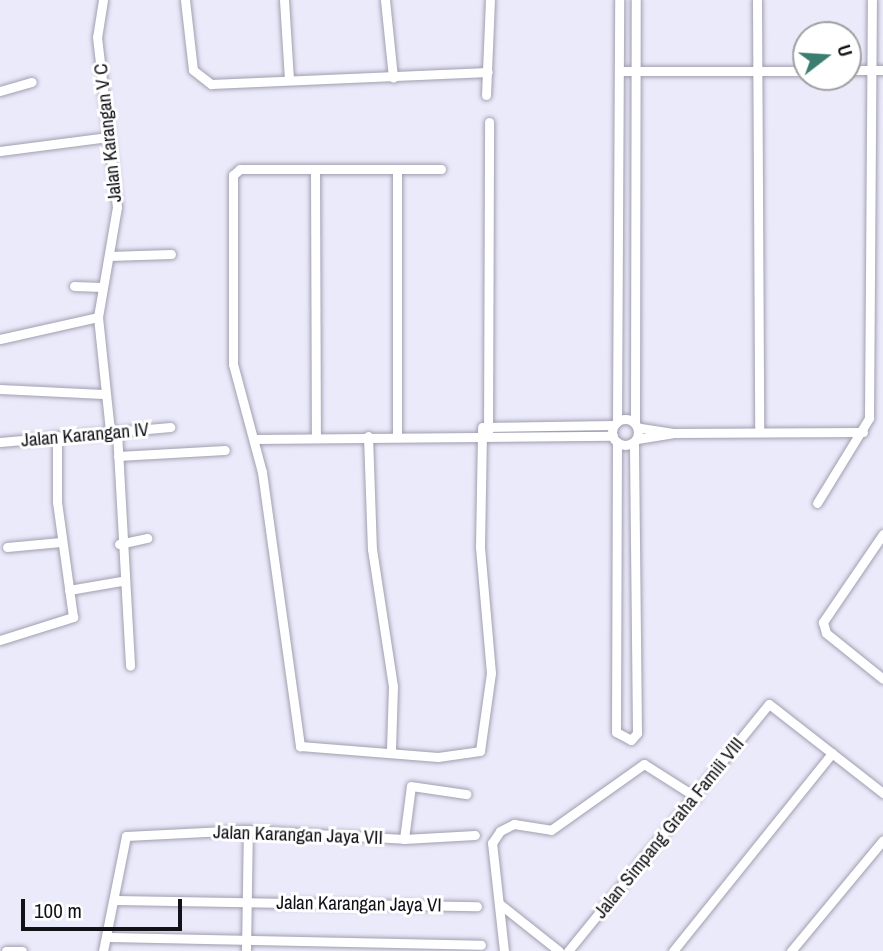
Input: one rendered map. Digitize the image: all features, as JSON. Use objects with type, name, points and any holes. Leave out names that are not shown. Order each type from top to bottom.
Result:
[{"type":"street","name":"Jalan Karangan V C","points":[[103,0],[97,29],[117,207],[98,317],[103,394],[118,456],[121,582],[130,666]]},
{"type":"street","points":[[185,0],[200,80],[393,78],[488,72]]},
{"type":"street","points":[[284,0],[289,80]]},
{"type":"street","points":[[385,0],[393,78]]},
{"type":"street","points":[[486,95],[490,0]]},
{"type":"street","points":[[619,0],[615,732],[631,740],[636,733],[636,0]]},
{"type":"street","points":[[757,0],[759,431]]},
{"type":"street","points":[[817,503],[863,432],[869,418],[872,0]]},
{"type":"street","points":[[862,70],[883,70]]},
{"type":"street","points":[[619,71],[792,71]]},
{"type":"street","points":[[0,91],[32,82]]},
{"type":"street","points":[[441,169],[240,169],[233,175],[233,364],[254,439],[288,627],[295,739],[316,751],[391,751],[465,758],[482,746],[491,651],[480,547],[489,122]]},
{"type":"street","points":[[0,151],[108,137]]},
{"type":"street","points":[[315,170],[316,437]]},
{"type":"street","points":[[397,170],[397,435]]},
{"type":"street","points":[[109,256],[171,254]]},
{"type":"street","points":[[74,286],[102,287]]},
{"type":"street","points":[[0,339],[98,317]]},
{"type":"street","points":[[0,389],[103,394]]},
{"type":"street","points":[[254,439],[615,424],[636,425],[673,433]]},
{"type":"street","name":"Jalan Karangan IV","points":[[0,442],[170,427]]},
{"type":"street","points":[[483,431],[636,440],[673,433],[863,432]]},
{"type":"street","points":[[0,640],[64,624],[73,617],[61,542],[57,436]]},
{"type":"street","points":[[368,436],[372,549],[393,686],[391,751]]},
{"type":"street","points":[[118,456],[225,450]]},
{"type":"street","points":[[883,534],[823,622],[826,633],[883,679]]},
{"type":"street","points":[[119,544],[147,538]]},
{"type":"street","points":[[7,547],[61,542]]},
{"type":"street","points":[[69,590],[121,582]]},
{"type":"street","name":"Jalan Simpang Graha Famili VIII","points":[[568,951],[769,704],[832,753]]},
{"type":"street","points":[[673,951],[832,753],[883,793]]},
{"type":"street","points":[[504,951],[501,905],[492,844],[510,825],[551,830],[644,764],[696,797]]},
{"type":"street","name":"Jalan Karangan Jaya VII","points":[[404,839],[411,786],[466,794]]},
{"type":"street","points":[[246,951],[248,830]]},
{"type":"street","name":"Jalan Karangan Jaya VII","points":[[116,900],[119,850],[128,835],[248,830],[404,839],[475,835]]},
{"type":"street","points":[[791,951],[883,840]]},
{"type":"street","points":[[103,951],[109,937],[116,900]]},
{"type":"street","name":"Jalan Karangan Jaya VI","points":[[116,900],[477,906]]},
{"type":"street","points":[[501,905],[559,951]]},
{"type":"street","points":[[109,937],[481,946]]},
{"type":"street","points":[[6,951],[22,951]]}]
